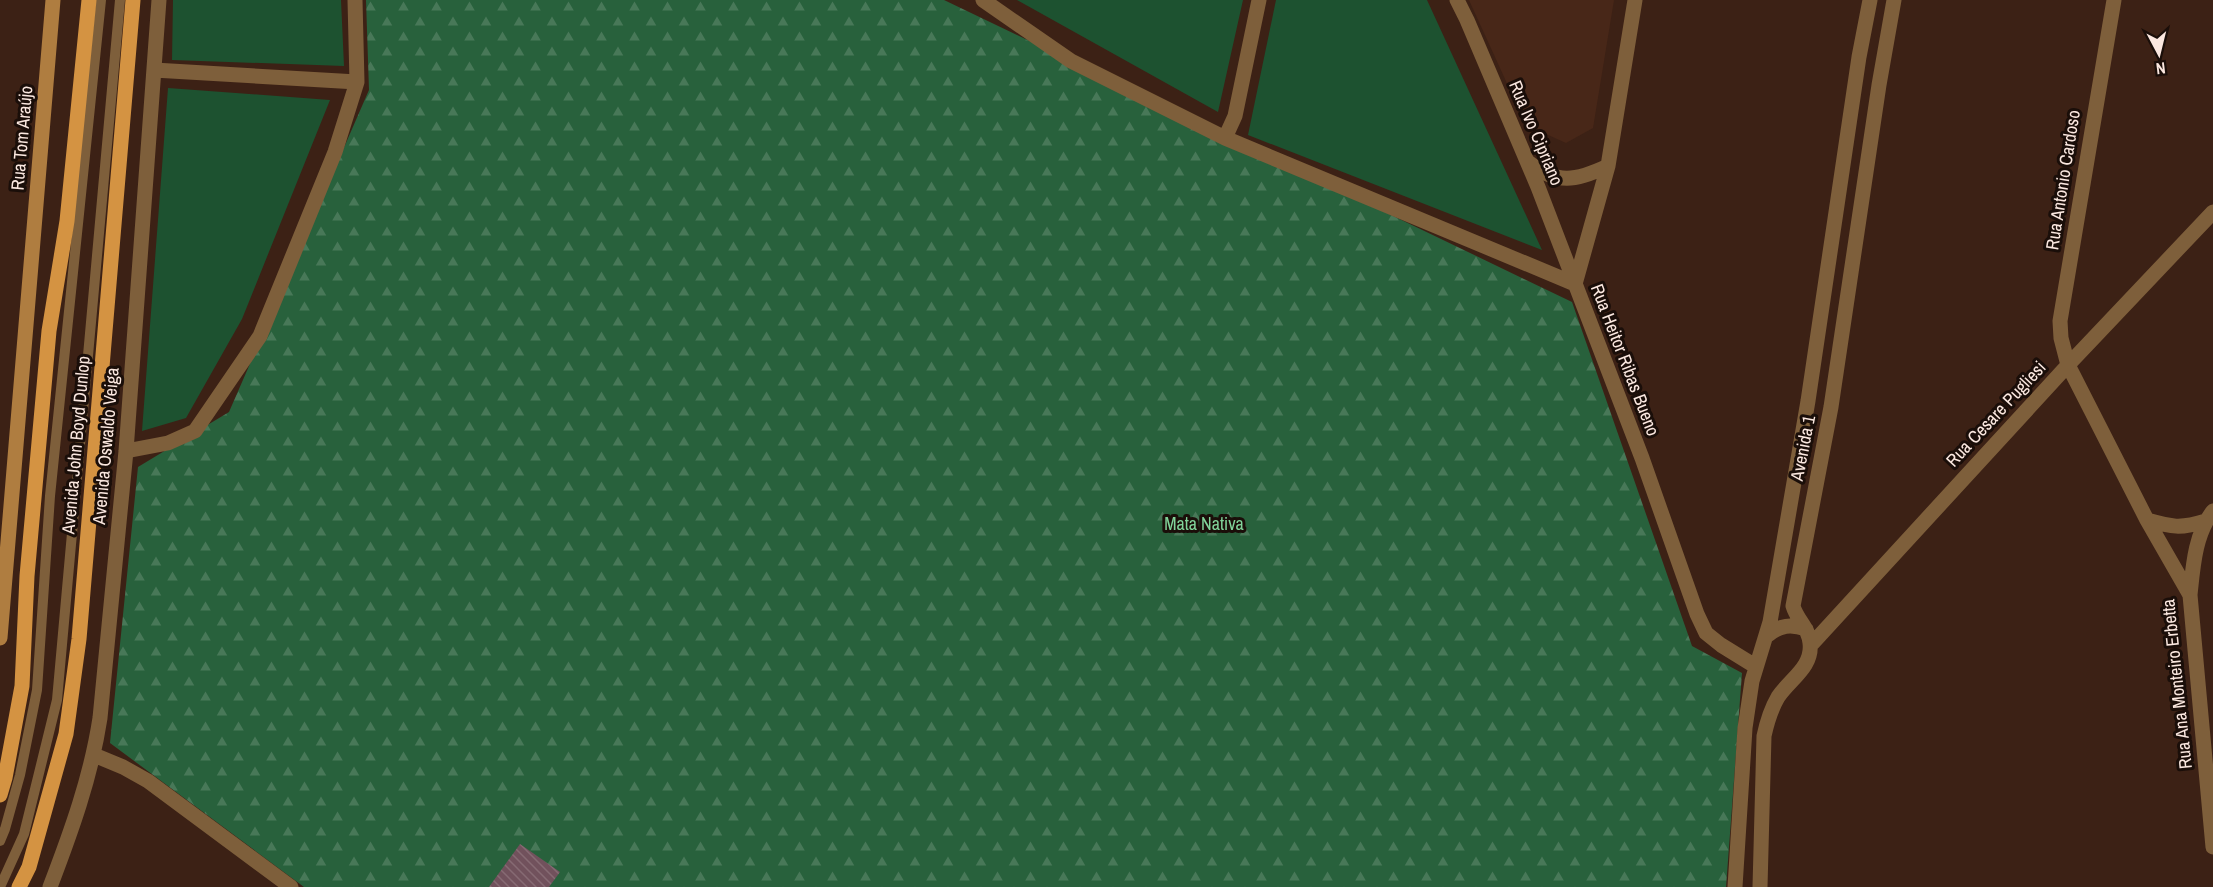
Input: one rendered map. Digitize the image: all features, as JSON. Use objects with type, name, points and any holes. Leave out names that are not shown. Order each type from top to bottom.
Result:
[{"type":"main road","name":"Rua Tom Araújo","points":[[0,638],[53,0]]},
{"type":"main road","name":"Avenida John Boyd Dunlop","points":[[0,795],[22,686],[27,576],[49,331],[67,221],[89,0]]},
{"type":"main road","name":"Avenida John Boyd Dunlop","points":[[19,887],[29,867],[66,734],[79,639],[134,0]]},
{"type":"street","name":"Avenida Oswaldo Veiga","points":[[50,887],[77,812],[94,755],[126,451],[159,0]]},
{"type":"street","points":[[126,451],[168,443],[195,431],[260,336],[335,152],[357,82],[355,0]]},
{"type":"street","points":[[983,0],[1071,61],[1225,138],[1575,284]]},
{"type":"street","points":[[1225,138],[1236,116],[1259,0]]},
{"type":"street","name":"Rua Ivo Cipriano","points":[[1456,0],[1467,20],[1538,187],[1575,284]]},
{"type":"street","name":"Rua Heitor Ribas Bueno","points":[[1635,0],[1608,166],[1575,284],[1706,633],[1755,666]]},
{"type":"street","name":"Avenida 1","points":[[1735,887],[1745,728],[1755,666],[1768,635],[1808,401],[1859,57],[1870,0]]},
{"type":"street","name":"Avenida 1","points":[[1811,645],[1806,629],[1796,616],[1793,606],[1831,408],[1879,85],[1894,0]]},
{"type":"street","name":"Rua Antonio Cardoso","points":[[2068,365],[2061,338],[2060,321],[2114,0]]},
{"type":"street","points":[[154,70],[357,82]]},
{"type":"street","points":[[1526,160],[1541,172],[1552,177],[1567,179],[1589,175],[1608,166]]},
{"type":"street","name":"Rua Cesare Pugliesi","points":[[1811,645],[2068,365],[2213,212]]},
{"type":"street","name":"Rua Ana Monteiro Erbetta","points":[[2068,365],[2147,520],[2190,595],[2213,848]]},
{"type":"street","points":[[2147,520],[2185,527],[2209,516]]},
{"type":"street","points":[[2190,595],[2195,552],[2209,516]]},
{"type":"street","points":[[1768,635],[1790,625],[1806,629]]},
{"type":"street","points":[[1760,887],[1763,749],[1767,723],[1778,698],[1808,661],[1811,645]]},
{"type":"street","points":[[94,755],[148,781],[291,887]]},
{"type":"lane","points":[[0,841],[20,775],[37,690],[51,484],[101,0]]},
{"type":"lane","points":[[0,887],[24,834],[57,700],[120,0]]},
{"type":"shaded area","points":[[1469,0],[1614,0],[1593,128],[1566,143],[1526,125]]},
{"type":"green space","points":[[173,0],[341,0],[344,66],[172,60]]},
{"type":"green space","name":"Mata Nativa","points":[[366,0],[944,0],[1572,302],[1692,646],[1742,673],[1726,887],[304,887],[110,743],[138,467],[229,412],[369,90]]},
{"type":"green space","points":[[1017,0],[1243,0],[1218,112]]},
{"type":"green space","points":[[1276,0],[1427,0],[1542,250],[1248,135]]},
{"type":"green space","points":[[168,88],[330,100],[242,319],[186,418],[142,431]]},
{"type":"building","points":[[520,844],[560,872],[549,887],[489,887]]}]
